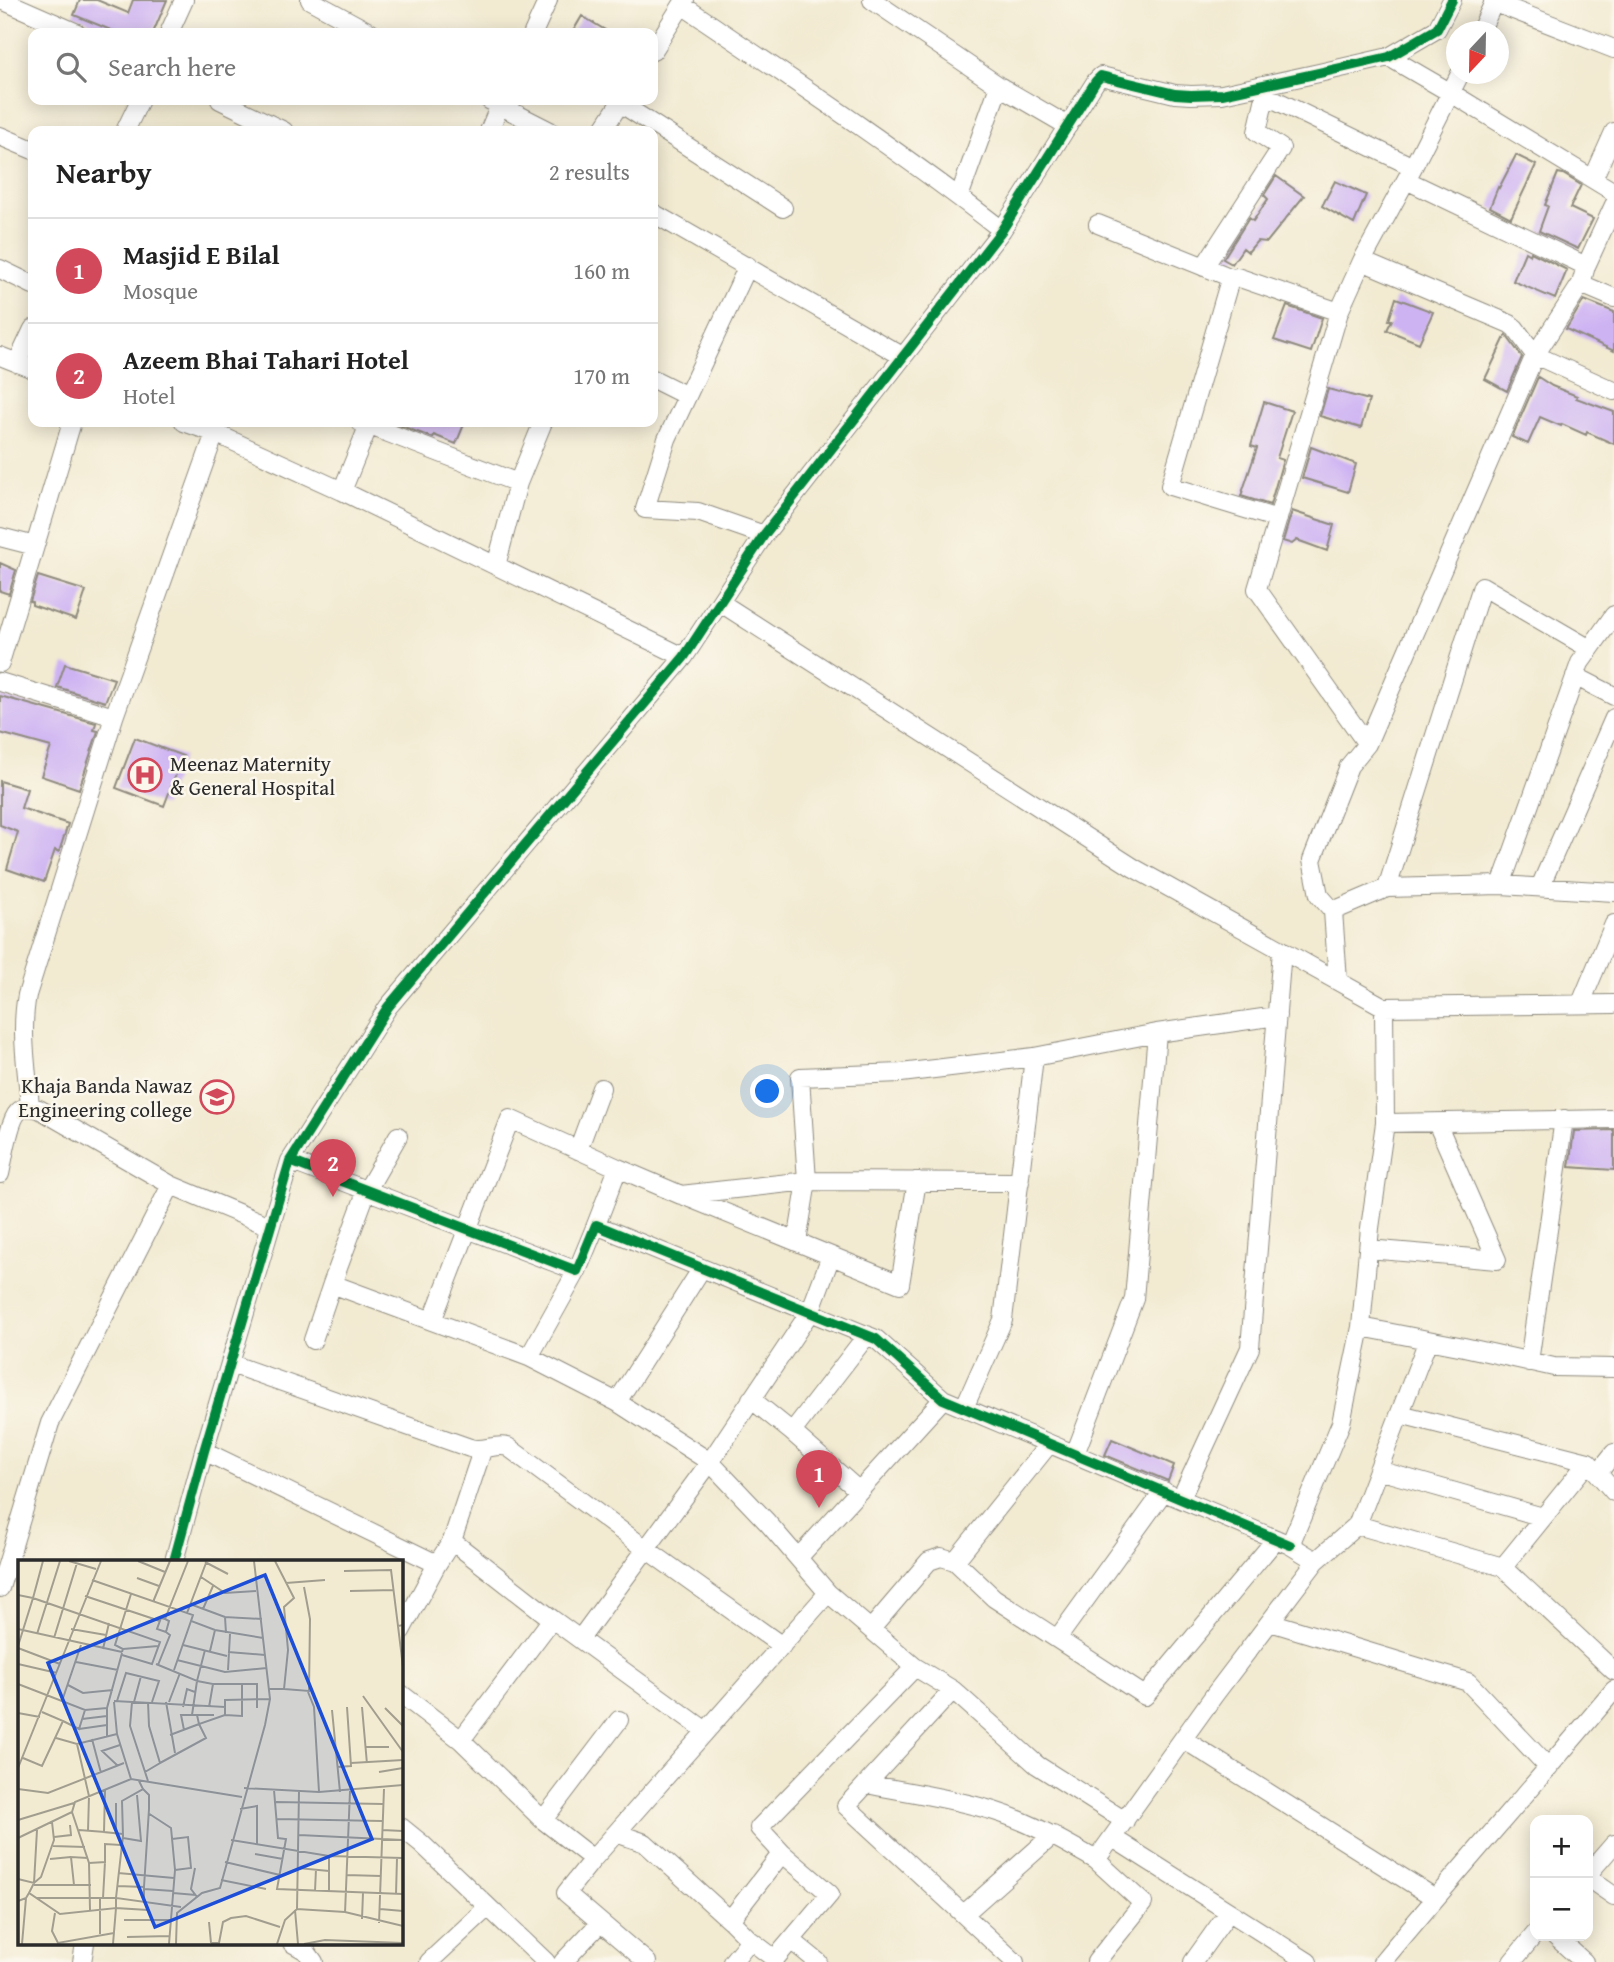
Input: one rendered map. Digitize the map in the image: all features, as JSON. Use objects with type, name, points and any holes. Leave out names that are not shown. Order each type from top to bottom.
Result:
[{"type":"street","points":[[2,0],[66,28]]},
{"type":"street","points":[[172,28],[184,0]]},
{"type":"street","points":[[872,0],[999,86],[1068,126]]},
{"type":"street","points":[[174,1560],[290,1161],[388,1007],[684,657],[764,535],[1002,230],[1096,81],[1101,76],[1191,96],[1267,89],[1389,57],[1437,29],[1452,0]]},
{"type":"street","points":[[315,1],[362,28]]},
{"type":"street","points":[[1485,21],[1494,1],[1614,49]]},
{"type":"street","points":[[534,28],[542,2]]},
{"type":"street","points":[[658,43],[683,2],[868,131],[1002,230]]},
{"type":"street","points":[[1389,57],[1614,192]]},
{"type":"street","points":[[1367,744],[1257,589],[1339,312],[1362,261],[1455,84]]},
{"type":"street","points":[[959,197],[999,86]]},
{"type":"street","points":[[1267,89],[1583,275],[1614,298]]},
{"type":"street","points":[[1204,267],[1281,148],[1257,132],[1267,89]]},
{"type":"street","points":[[127,126],[138,105]]},
{"type":"street","points":[[229,105],[274,126]]},
{"type":"street","points":[[490,126],[496,105]]},
{"type":"street","points":[[502,105],[541,126]]},
{"type":"street","points":[[605,126],[619,105]]},
{"type":"street","points":[[626,105],[658,126]]},
{"type":"street","points":[[658,126],[783,208]]},
{"type":"street","points":[[1592,179],[1614,132]]},
{"type":"street","points":[[0,136],[28,148]]},
{"type":"street","points":[[1338,981],[1333,911],[1319,895],[1312,860],[1349,766],[1367,744],[1535,355],[1583,275],[1614,205]]},
{"type":"street","points":[[658,215],[902,356]]},
{"type":"street","points":[[1098,224],[1232,278],[1237,277],[1339,312]]},
{"type":"street","points":[[1362,261],[1510,324],[1516,328],[1535,355],[1614,391]]},
{"type":"street","points":[[748,266],[667,439],[645,509],[698,512],[764,535]]},
{"type":"street","points":[[0,269],[28,283]]},
{"type":"street","points":[[1232,278],[1170,486],[1278,519]]},
{"type":"street","points":[[17,363],[28,340]]},
{"type":"street","points":[[658,382],[687,396]]},
{"type":"street","points":[[0,663],[71,427]]},
{"type":"street","points":[[198,427],[342,491],[684,657]]},
{"type":"street","points":[[342,491],[365,427]]},
{"type":"street","points":[[376,427],[518,483]]},
{"type":"street","points":[[496,566],[518,483],[541,427]]},
{"type":"street","points":[[30,1106],[24,1030],[27,995],[114,717],[215,433]]},
{"type":"street","points":[[0,537],[35,547]]},
{"type":"street","points":[[1387,888],[1482,586],[1590,649]]},
{"type":"street","points":[[721,603],[1134,868],[1384,1007],[1614,1004]]},
{"type":"street","points":[[1501,885],[1580,663],[1614,615]]},
{"type":"street","points":[[1575,676],[1614,696]]},
{"type":"street","points":[[0,682],[114,717]]},
{"type":"street","points":[[1540,887],[1614,718]]},
{"type":"street","points":[[1333,911],[1387,888],[1501,885],[1614,892]]},
{"type":"street","points":[[1581,1003],[1614,924]]},
{"type":"street","points":[[1057,1639],[1173,1495],[1250,1348],[1282,950]]},
{"type":"street","points":[[871,1629],[929,1561],[941,1557],[955,1561],[994,1598],[1145,1696],[1283,1542],[1341,1423],[1361,1327],[1368,1249],[1385,1123],[1384,1007]]},
{"type":"street","points":[[797,1242],[807,1181],[800,1077],[901,1073],[1034,1057],[1157,1033],[1277,1016]]},
{"type":"street","points":[[1075,1454],[1134,1298],[1157,1033]]},
{"type":"street","points":[[964,1408],[1003,1320],[1034,1057]]},
{"type":"street","points":[[578,1150],[601,1088]]},
{"type":"street","points":[[0,1174],[13,1119],[19,1110],[30,1106],[171,1185],[269,1226]]},
{"type":"street","points":[[432,1321],[510,1119],[681,1195],[900,1284],[918,1181]]},
{"type":"street","points":[[1529,1362],[1564,1119]]},
{"type":"street","points":[[1385,1123],[1614,1119]]},
{"type":"street","points":[[1368,1249],[1497,1260],[1437,1123]]},
{"type":"street","points":[[313,1340],[367,1190],[398,1136]]},
{"type":"street","points":[[290,1161],[577,1270]]},
{"type":"street","points":[[529,1357],[577,1270],[618,1168]]},
{"type":"street","points":[[681,1195],[807,1181],[1020,1182]]},
{"type":"street","points":[[0,1588],[50,1423],[171,1185]]},
{"type":"street","points":[[596,1225],[876,1339],[943,1399],[1283,1542],[1316,1561]]},
{"type":"street","points":[[580,1639],[710,1462],[810,1312],[831,1256]]},
{"type":"street","points":[[617,1402],[702,1268]]},
{"type":"street","points":[[332,1284],[529,1357],[617,1402],[710,1462],[767,1522],[828,1593],[915,1667],[953,1690],[1037,1765],[1125,1821]]},
{"type":"street","points":[[1361,1327],[1553,1367],[1614,1368]]},
{"type":"street","points":[[792,1433],[867,1335]]},
{"type":"street","points":[[1096,1860],[1316,1561],[1357,1525],[1428,1340]]},
{"type":"street","points":[[231,1364],[470,1448],[482,1451],[502,1445],[508,1447],[782,1646]]},
{"type":"street","points":[[751,1399],[859,1491]]},
{"type":"street","points":[[798,1558],[943,1399]]},
{"type":"street","points":[[1400,1414],[1593,1467],[1614,1492]]},
{"type":"street","points":[[955,1561],[1049,1444]]},
{"type":"street","points":[[204,1451],[437,1564]]},
{"type":"street","points":[[402,1629],[452,1541],[482,1451]]},
{"type":"street","points":[[1503,1567],[1543,1517],[1593,1467],[1614,1453]]},
{"type":"street","points":[[1378,1470],[1543,1517]]},
{"type":"street","points":[[1357,1525],[1503,1567],[1614,1671]]},
{"type":"street","points":[[452,1541],[552,1619],[706,1731]]},
{"type":"street","points":[[647,1962],[566,1893],[828,1593]]},
{"type":"street","points":[[461,1740],[552,1619]]},
{"type":"street","points":[[1270,1622],[1468,1682],[1549,1768]]},
{"type":"street","points":[[616,1833],[645,1843],[750,1940],[775,1959],[830,1894],[782,1853],[759,1828],[915,1667]]},
{"type":"street","points":[[953,1690],[846,1806],[1015,1962]]},
{"type":"street","points":[[1382,1962],[1614,1690]]},
{"type":"street","points":[[402,1695],[461,1740],[543,1820],[593,1859]]},
{"type":"street","points":[[543,1820],[619,1720]]},
{"type":"street","points":[[1183,1739],[1434,1898]]},
{"type":"street","points":[[866,1784],[986,1809],[1053,1835],[1096,1860],[1143,1903],[1096,1962]]},
{"type":"street","points":[[402,1828],[546,1962]]},
{"type":"street","points":[[964,1914],[1053,1835]]},
{"type":"street","points":[[1113,1838],[1308,1962]]},
{"type":"street","points":[[1593,1870],[1614,1844]]},
{"type":"street","points":[[730,1920],[782,1853]]},
{"type":"street","points":[[1591,1878],[1614,1896]]},
{"type":"street","points":[[429,1962],[488,1907]]},
{"type":"street","points":[[1193,1962],[1228,1913]]},
{"type":"street","points":[[563,1962],[600,1923]]},
{"type":"street","points":[[732,1962],[750,1940]]},
{"type":"street","points":[[791,1940],[818,1962]]},
{"type":"street","points":[[1512,1962],[1530,1940]]},
{"type":"street","points":[[1561,1941],[1584,1962]]},
{"type":"street","points":[[82,1962],[85,1944]]},
{"type":"street","points":[[294,1944],[306,1951],[314,1962]]},
{"type":"building","points":[[80,0],[97,0],[128,13],[133,0],[167,0],[155,28],[106,28],[74,15]]},
{"type":"building","points":[[582,16],[602,28],[575,28]]},
{"type":"building","points":[[1516,155],[1536,165],[1511,218],[1490,207]]},
{"type":"building","points":[[1558,173],[1581,185],[1570,208],[1593,219],[1578,249],[1539,231],[1548,206],[1545,205]]},
{"type":"building","points":[[1276,176],[1304,196],[1267,242],[1257,241],[1248,252],[1243,248],[1232,264],[1223,259],[1249,218],[1253,221],[1268,199],[1264,195]]},
{"type":"building","points":[[1335,181],[1366,195],[1354,224],[1322,206]]},
{"type":"building","points":[[1525,252],[1530,255],[1531,252],[1567,270],[1555,299],[1513,281]]},
{"type":"building","points":[[1396,298],[1433,312],[1419,343],[1387,330],[1392,320],[1389,320]]},
{"type":"building","points":[[1584,300],[1614,312],[1614,351],[1566,329]]},
{"type":"building","points":[[1287,306],[1322,318],[1311,352],[1274,340]]},
{"type":"building","points":[[1506,335],[1522,357],[1507,391],[1485,379]]},
{"type":"building","points":[[1538,377],[1577,396],[1576,398],[1614,412],[1614,444],[1540,417],[1528,444],[1512,437]]},
{"type":"building","points":[[1328,389],[1369,400],[1361,428],[1320,416]]},
{"type":"building","points":[[1264,402],[1292,411],[1277,458],[1283,460],[1270,505],[1241,496],[1257,448],[1251,446]]},
{"type":"building","points":[[404,427],[463,427],[456,444],[434,435],[433,438]]},
{"type":"building","points":[[1311,447],[1356,464],[1348,492],[1302,478]]},
{"type":"building","points":[[1292,511],[1334,525],[1327,551],[1297,540],[1292,544],[1283,541]]},
{"type":"building","points":[[0,563],[16,570],[9,594],[0,591]]},
{"type":"building","points":[[38,576],[86,591],[76,620],[32,605],[30,601]]},
{"type":"building","points":[[65,664],[114,679],[105,702],[57,687]]},
{"type":"building","points":[[0,696],[96,723],[94,730],[98,731],[79,789],[41,776],[51,747],[0,733]]},
{"type":"building","points":[[135,738],[183,756],[164,806],[116,788]]},
{"type":"building","points":[[0,781],[27,789],[21,808],[68,824],[59,852],[55,850],[44,882],[7,869],[18,832],[0,825]]},
{"type":"building","points":[[1614,1130],[1614,1170],[1569,1167],[1574,1131]]},
{"type":"building","points":[[1112,1439],[1174,1465],[1168,1481],[1105,1455]]},
{"type":"cycle path","points":[[174,1560],[290,1161],[388,1007],[684,657],[764,535],[1002,230],[1096,81],[1101,76],[1175,94],[1222,94],[1319,73],[1389,57],[1437,29],[1452,0]]},
{"type":"cycle path","points":[[290,1161],[577,1271],[596,1225],[876,1339],[943,1399],[1290,1545]]},
{"type":"place","name":"Meenaz Maternity & General Hospital","points":[[145,775]]},
{"type":"place","name":"Khaja Banda Nawaz Engineering college","points":[[217,1097]]},
{"type":"place","name":"Azeem Bhai Tahari Hotel","points":[[333,1197]]},
{"type":"place","name":"Masjid E Bilal","points":[[819,1508]]}]
